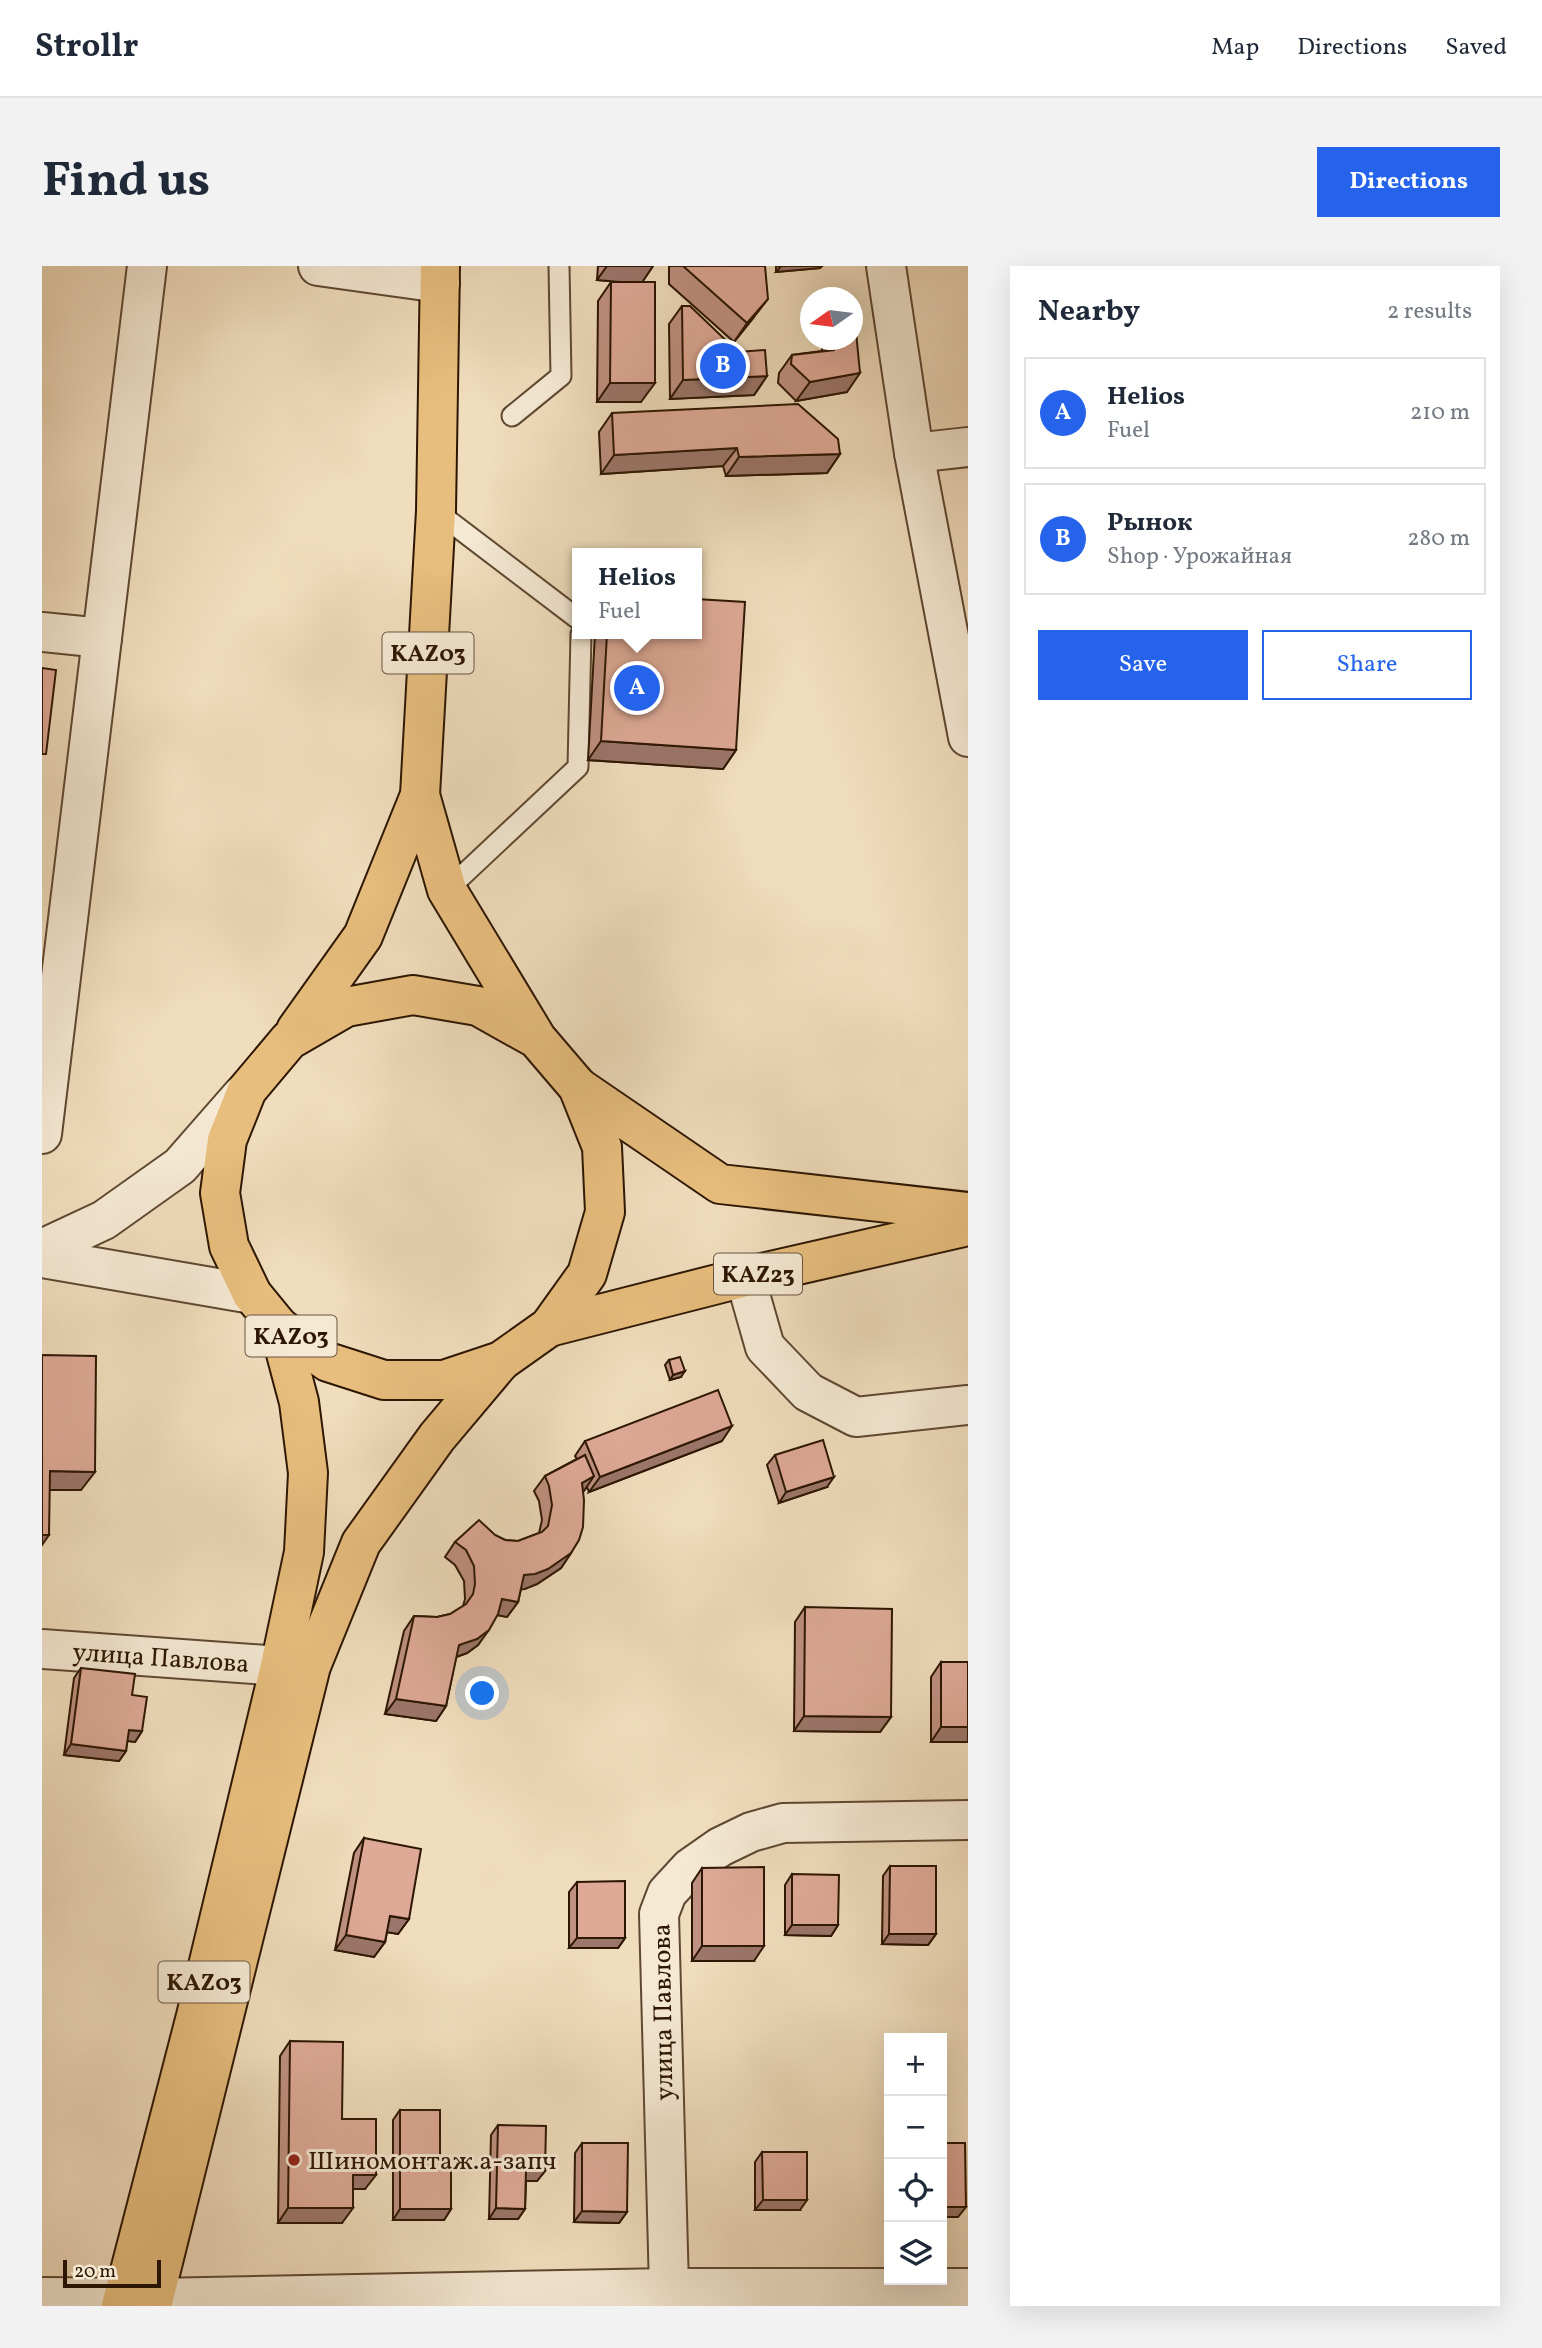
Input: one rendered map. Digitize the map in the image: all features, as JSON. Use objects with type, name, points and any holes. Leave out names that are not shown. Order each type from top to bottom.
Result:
[{"type":"main road","name":"KАZ03","points":[[440,275],[436,512],[420,795],[363,936],[289,1040],[247,1090],[226,1140],[220,1193],[229,1246],[252,1294],[279,1327],[328,1362],[384,1380],[444,1380],[501,1361]]},
{"type":"main road","name":"KАZ03","points":[[138,2302],[311,1666],[361,1543],[437,1437],[501,1361],[549,1326],[587,1274],[605,1212],[602,1147],[578,1087],[537,1039],[447,890],[420,795]]},
{"type":"main road","name":"KАZ03","points":[[289,1040],[346,1007],[413,995],[478,1006],[537,1039]]},
{"type":"main road","points":[[578,1087],[720,1184],[968,1212]]},
{"type":"main road","name":"KAZ23","points":[[549,1326],[968,1226]]},
{"type":"main road","name":"KАZ03","points":[[138,2302],[196,2016],[281,1666],[304,1552],[308,1473],[299,1402],[279,1327]]},
{"type":"street","points":[[42,1134],[147,266]]},
{"type":"street","points":[[318,266],[440,275]]},
{"type":"street","points":[[886,266],[914,453],[968,737]]},
{"type":"street","points":[[914,453],[968,447]]},
{"type":"street","points":[[42,632],[102,638]]},
{"type":"street","points":[[42,1249],[104,1220],[180,1166],[247,1090]]},
{"type":"street","points":[[42,1258],[252,1294]]},
{"type":"street","points":[[745,1278],[765,1347],[808,1392],[856,1417],[968,1405]]},
{"type":"street","name":"улица Павлова","points":[[42,1649],[281,1666]]},
{"type":"street","name":"улица Павлова","points":[[669,2288],[659,1914],[667,1893],[690,1868],[720,1847],[751,1832],[783,1823],[968,1820]]},
{"type":"street","points":[[42,2297],[138,2302],[669,2288],[968,2288]]},
{"type":"lane","points":[[512,416],[561,376],[559,266]]},
{"type":"lane","points":[[436,512],[572,614]]},
{"type":"lane","points":[[447,890],[578,767],[581,639]]},
{"type":"building","points":[[683,266],[765,266],[768,299],[747,323]]},
{"type":"building","points":[[611,282],[655,282],[655,383],[610,383]]},
{"type":"building","points":[[682,306],[690,306],[738,352],[765,350],[767,376],[683,380]]},
{"type":"building","points":[[858,350],[860,373],[810,382],[791,364],[792,355]]},
{"type":"building","points":[[798,404],[838,439],[840,454],[739,457],[737,448],[614,455],[612,413]]},
{"type":"building","points":[[702,599],[745,602],[736,750],[601,741],[607,639],[702,639]]},
{"type":"building","points":[[42,668],[56,670],[46,754],[42,754]]},
{"type":"building","points":[[42,1355],[96,1356],[95,1472],[50,1471],[49,1535],[42,1535]]},
{"type":"building","points":[[680,1357],[685,1371],[673,1375],[669,1360]]},
{"type":"building","points":[[718,1390],[732,1426],[600,1477],[585,1441]]},
{"type":"building","points":[[823,1440],[834,1477],[786,1492],[775,1455]]},
{"type":"building","points":[[585,1455],[594,1476],[582,1483],[583,1527],[571,1553],[548,1569],[524,1575],[518,1602],[502,1599],[498,1614],[489,1630],[477,1639],[459,1645],[446,1706],[396,1699],[414,1616],[437,1617],[450,1614],[466,1604],[473,1594],[474,1566],[466,1550],[455,1542],[479,1520],[495,1535],[505,1540],[518,1541],[542,1532],[548,1526],[552,1505],[545,1476]]},
{"type":"building","points":[[805,1607],[892,1609],[891,1717],[804,1716]]},
{"type":"building","points":[[941,1662],[968,1662],[968,1727],[941,1727]]},
{"type":"building","points":[[81,1668],[135,1674],[132,1695],[147,1697],[142,1731],[129,1730],[126,1751],[71,1744]]},
{"type":"building","points":[[364,1838],[421,1849],[409,1919],[390,1916],[385,1942],[346,1935]]},
{"type":"building","points":[[890,1866],[936,1866],[936,1934],[889,1934]]},
{"type":"building","points":[[764,1867],[764,1946],[702,1946],[702,1868]]},
{"type":"building","points":[[792,1874],[839,1875],[838,1925],[792,1925]]},
{"type":"building","points":[[625,1881],[625,1938],[577,1938],[577,1882]]},
{"type":"building","points":[[290,2041],[343,2042],[342,2119],[376,2119],[376,2175],[353,2175],[353,2208],[288,2208]]},
{"type":"building","points":[[400,2110],[440,2110],[440,2158],[451,2158],[451,2209],[400,2209]]},
{"type":"building","points":[[498,2125],[546,2126],[545,2171],[526,2170],[525,2209],[496,2208]]},
{"type":"building","points":[[582,2143],[628,2143],[627,2212],[582,2211]]},
{"type":"building","points":[[947,2143],[965,2143],[966,2207],[947,2207]]},
{"type":"building","points":[[762,2152],[807,2152],[807,2200],[763,2200]]},
{"type":"place","name":"Рынок","points":[[723,366]]},
{"type":"place","name":"Helios","points":[[637,688]]},
{"type":"place","name":"Шиномонтаж.а-запч","points":[[294,2160]]}]
